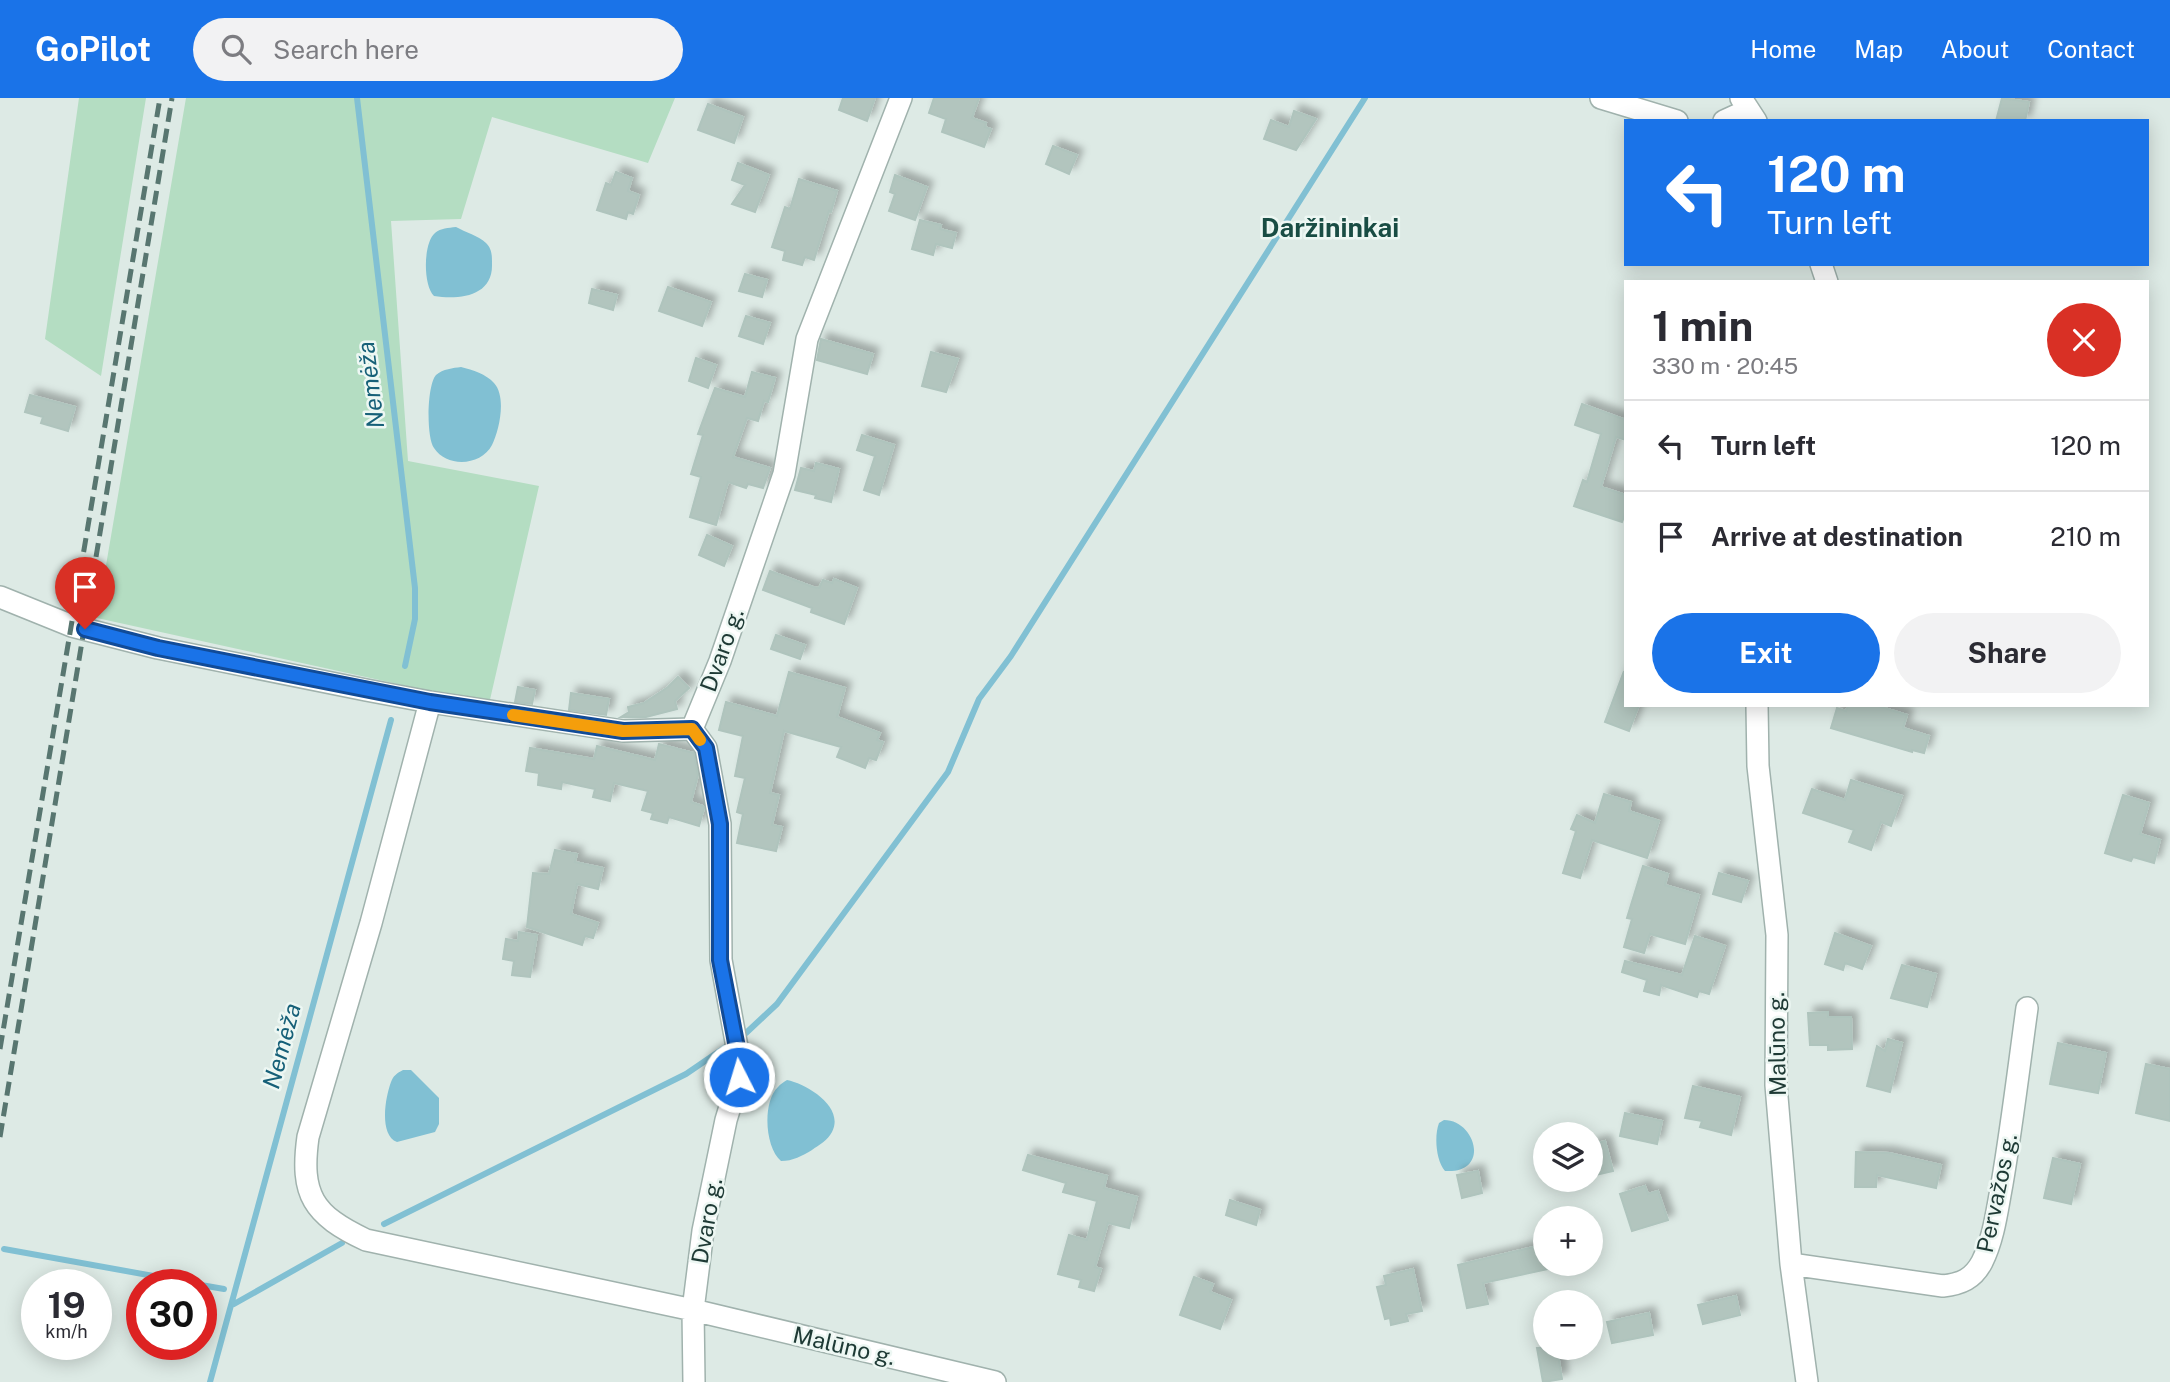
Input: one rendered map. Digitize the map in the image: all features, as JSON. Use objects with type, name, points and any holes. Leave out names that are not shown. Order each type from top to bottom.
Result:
[{"type":"street","name":"Dvaro g.","points":[[694,1382],[693,1310],[703,1231],[726,1120],[739,1077],[739,1058],[720,960],[720,824],[706,748],[692,729],[720,661],[784,474],[807,339],[901,98]]},
{"type":"street","points":[[1601,98],[1668,119]]},
{"type":"street","points":[[1728,119],[1748,109]]},
{"type":"street","points":[[0,597],[72,626],[158,648],[430,702],[623,731],[692,729]]},
{"type":"street","name":"Malūno g.","points":[[430,702],[371,923],[308,1137],[304,1166],[308,1190],[318,1209],[340,1228],[366,1240],[693,1310],[995,1382]]},
{"type":"street","name":"Malūno g.","points":[[1757,707],[1758,766],[1777,934],[1776,1085],[1791,1264],[1807,1382]]},
{"type":"street","name":"Pervažos g.","points":[[1791,1264],[1943,1286],[1960,1284],[1969,1278],[1981,1264],[1993,1230],[2009,1143],[2027,1008]]},
{"type":"green space","points":[[79,98],[146,98],[101,376],[45,339]]},
{"type":"green space","points":[[186,98],[675,98],[648,163],[492,117],[461,219],[391,221],[408,461],[539,486],[489,704],[97,618]]},
{"type":"water","points":[[456,227],[480,238],[488,245],[492,255],[491,275],[487,283],[473,294],[434,296],[426,274],[428,246],[437,231]]},
{"type":"water","points":[[461,367],[491,380],[498,389],[501,405],[492,445],[480,457],[464,462],[447,459],[434,448],[429,423],[429,400],[436,375]]},
{"type":"water","points":[[403,1070],[411,1070],[439,1098],[439,1124],[435,1132],[397,1142],[388,1132],[385,1115],[392,1080]]},
{"type":"water","points":[[787,1080],[804,1086],[822,1098],[829,1106],[835,1123],[826,1140],[797,1158],[781,1161],[769,1136],[768,1114],[773,1094]]},
{"type":"water","points":[[1444,1120],[1455,1122],[1464,1128],[1474,1147],[1469,1164],[1459,1170],[1445,1171],[1440,1161],[1437,1135],[1439,1123]]},
{"type":"building","points":[[843,98],[875,98],[867,121],[839,110]]},
{"type":"building","points":[[934,98],[979,98],[972,118],[986,123],[985,127],[991,129],[984,147],[942,132],[946,119],[929,113]]},
{"type":"building","points":[[2002,98],[2029,102],[2025,119],[1997,119]]},
{"type":"building","points":[[708,104],[743,117],[734,143],[698,130]]},
{"type":"building","points":[[1294,111],[1316,119],[1296,150],[1264,139],[1271,120],[1289,127]]},
{"type":"building","points":[[1053,146],[1077,155],[1069,174],[1046,164]]},
{"type":"building","points":[[738,163],[769,175],[755,212],[732,204],[745,185],[732,180]]},
{"type":"building","points":[[616,172],[632,178],[628,191],[639,195],[633,214],[628,212],[626,219],[597,210],[606,183],[611,185]]},
{"type":"building","points":[[895,175],[927,187],[915,220],[889,211],[895,194],[890,192]]},
{"type":"building","points":[[799,179],[837,191],[814,260],[805,257],[802,265],[783,260],[785,251],[772,247],[785,207],[790,209]]},
{"type":"building","points":[[920,220],[941,225],[940,229],[956,233],[952,248],[936,244],[933,255],[912,249]]},
{"type":"building","points":[[745,274],[767,280],[762,297],[739,291]]},
{"type":"building","points":[[668,287],[711,302],[702,326],[659,311]]},
{"type":"building","points":[[592,289],[617,295],[613,310],[589,303]]},
{"type":"building","points":[[746,316],[770,323],[763,344],[739,336]]},
{"type":"building","points":[[821,339],[873,354],[867,374],[817,360]]},
{"type":"building","points":[[931,352],[958,359],[946,392],[922,386]]},
{"type":"building","points":[[696,358],[716,365],[708,388],[689,381]]},
{"type":"building","points":[[752,372],[775,378],[768,402],[764,401],[758,421],[747,418],[733,457],[770,468],[763,488],[748,484],[746,488],[728,482],[716,525],[690,517],[701,477],[691,474],[703,435],[698,434],[715,388],[745,397]]},
{"type":"building","points":[[30,395],[75,407],[68,431],[41,423],[43,417],[25,412]]},
{"type":"building","points":[[1582,404],[1624,419],[1624,439],[1616,437],[1601,487],[1624,494],[1622,522],[1574,506],[1583,480],[1587,482],[1601,434],[1575,425]]},
{"type":"building","points":[[862,435],[894,445],[879,495],[864,490],[875,456],[857,450]]},
{"type":"building","points":[[816,463],[839,469],[831,502],[795,490],[801,468],[814,471]]},
{"type":"building","points":[[707,535],[732,546],[724,566],[699,555]]},
{"type":"building","points":[[770,571],[813,587],[819,588],[823,580],[832,583],[834,579],[857,588],[844,624],[811,612],[812,608],[763,590]]},
{"type":"building","points":[[776,635],[805,645],[800,659],[771,649]]},
{"type":"building","points":[[1624,671],[1624,707],[1638,707],[1629,731],[1605,722]]},
{"type":"building","points":[[789,672],[845,688],[837,717],[880,733],[877,740],[883,742],[876,760],[869,758],[865,768],[837,757],[841,747],[784,731],[770,793],[779,795],[772,825],[782,827],[776,851],[737,843],[743,814],[737,812],[745,778],[735,776],[743,736],[719,730],[726,702],[777,716]]},
{"type":"building","points":[[678,677],[689,688],[675,701],[677,709],[646,717],[621,717],[629,712],[628,707],[644,703]]},
{"type":"building","points":[[518,687],[535,690],[532,704],[515,702]]},
{"type":"building","points":[[571,693],[609,699],[606,715],[569,710]]},
{"type":"building","points":[[1847,707],[1881,707],[1907,715],[1903,728],[1929,736],[1924,753],[1912,752],[1831,728],[1837,708],[1846,711]]},
{"type":"building","points":[[659,744],[694,753],[698,775],[691,802],[704,808],[699,826],[669,817],[667,823],[651,819],[653,813],[642,810],[648,791],[614,783],[610,801],[593,797],[595,789],[562,782],[561,789],[538,785],[539,773],[526,771],[530,748],[594,759],[597,746],[655,760]]},
{"type":"building","points":[[1851,780],[1902,796],[1891,826],[1881,822],[1871,850],[1849,842],[1854,830],[1803,813],[1812,789],[1845,800]]},
{"type":"building","points":[[1604,794],[1631,802],[1629,811],[1659,821],[1647,858],[1592,840],[1580,878],[1563,873],[1576,831],[1571,829],[1577,815],[1595,823]]},
{"type":"building","points":[[2123,795],[2149,803],[2140,834],[2160,840],[2154,863],[2133,857],[2131,861],[2105,853]]},
{"type":"building","points":[[555,850],[577,854],[575,862],[603,868],[598,889],[577,884],[571,914],[598,923],[593,938],[585,936],[582,945],[527,927],[533,873],[549,874]]},
{"type":"building","points":[[1643,866],[1668,874],[1665,885],[1699,895],[1685,944],[1650,934],[1644,953],[1624,947],[1632,919],[1627,918]]},
{"type":"building","points":[[1719,873],[1748,881],[1741,902],[1713,894]]},
{"type":"building","points":[[519,932],[537,935],[530,977],[512,975],[514,961],[503,959],[506,939],[518,941]]},
{"type":"building","points":[[1835,933],[1871,946],[1862,969],[1845,963],[1843,970],[1825,964]]},
{"type":"building","points":[[1695,936],[1725,946],[1709,994],[1699,991],[1697,997],[1661,985],[1659,995],[1644,991],[1647,980],[1622,972],[1625,961],[1682,975]]},
{"type":"building","points":[[1902,965],[1936,974],[1927,1007],[1891,998]]},
{"type":"building","points":[[1828,1012],[1828,1017],[1851,1017],[1852,1049],[1828,1050],[1828,1045],[1810,1045],[1808,1013]]},
{"type":"building","points":[[1888,1039],[1902,1043],[1890,1092],[1867,1086],[1877,1046],[1885,1051]]},
{"type":"building","points":[[2058,1043],[2106,1053],[2098,1093],[2050,1084]]},
{"type":"building","points":[[2146,1064],[2170,1069],[2170,1121],[2136,1113]]},
{"type":"building","points":[[1693,1086],[1740,1097],[1731,1135],[1700,1127],[1702,1121],[1685,1118]]},
{"type":"building","points":[[1625,1113],[1662,1121],[1657,1144],[1620,1136]]},
{"type":"building","points":[[1603,1142],[1613,1171],[1603,1173]]},
{"type":"building","points":[[1856,1152],[1889,1153],[1941,1165],[1936,1188],[1877,1175],[1876,1187],[1855,1187]]},
{"type":"building","points":[[1028,1155],[1107,1176],[1104,1188],[1137,1197],[1129,1228],[1108,1223],[1095,1267],[1101,1269],[1094,1291],[1079,1287],[1081,1280],[1058,1274],[1069,1235],[1087,1240],[1097,1201],[1063,1192],[1066,1183],[1023,1170]]},
{"type":"building","points":[[2053,1158],[2080,1164],[2071,1204],[2044,1198]]},
{"type":"building","points":[[1478,1171],[1482,1193],[1462,1198],[1457,1175]]},
{"type":"building","points":[[1645,1186],[1648,1194],[1658,1191],[1668,1220],[1632,1231],[1620,1194]]},
{"type":"building","points":[[1230,1200],[1260,1210],[1256,1225],[1226,1215]]},
{"type":"building","points":[[1533,1247],[1533,1272],[1483,1283],[1488,1304],[1467,1308],[1458,1265]]},
{"type":"building","points":[[1413,1269],[1422,1311],[1406,1314],[1408,1321],[1391,1325],[1390,1318],[1385,1319],[1377,1287],[1386,1285],[1384,1276]]},
{"type":"building","points":[[1194,1277],[1213,1284],[1210,1292],[1231,1300],[1220,1329],[1180,1315]]},
{"type":"building","points":[[1736,1296],[1740,1315],[1703,1324],[1698,1305]]},
{"type":"building","points":[[1649,1313],[1653,1335],[1612,1343],[1607,1322]]},
{"type":"building","points":[[1539,1360],[1559,1360],[1562,1379],[1543,1382]]},
{"type":"waterway","name":"Nemėža","points":[[357,98],[415,588],[415,619],[405,666]]},
{"type":"waterway","points":[[746,1033],[777,1004],[948,772],[979,699],[1011,656],[1365,98]]},
{"type":"waterway","name":"Nemėža","points":[[210,1382],[391,720]]},
{"type":"waterway","points":[[384,1224],[686,1074],[727,1046]]},
{"type":"waterway","points":[[234,1304],[342,1243]]},
{"type":"waterway","points":[[4,1249],[126,1271]]},
{"type":"waterway","points":[[217,1288],[224,1289]]},
{"type":"railway","points":[[0,1049],[160,98]]},
{"type":"railway","points":[[0,1137],[172,98]]},
{"type":"slow traffic","points":[[513,715],[623,731],[692,729],[700,740]]},
{"type":"district","name":"Daržininkai","points":[[1330,228]]},
{"type":"route","points":[[85,629],[158,648],[430,702],[623,731],[692,729],[706,748],[720,824],[720,960],[739,1058],[739,1077]]}]
